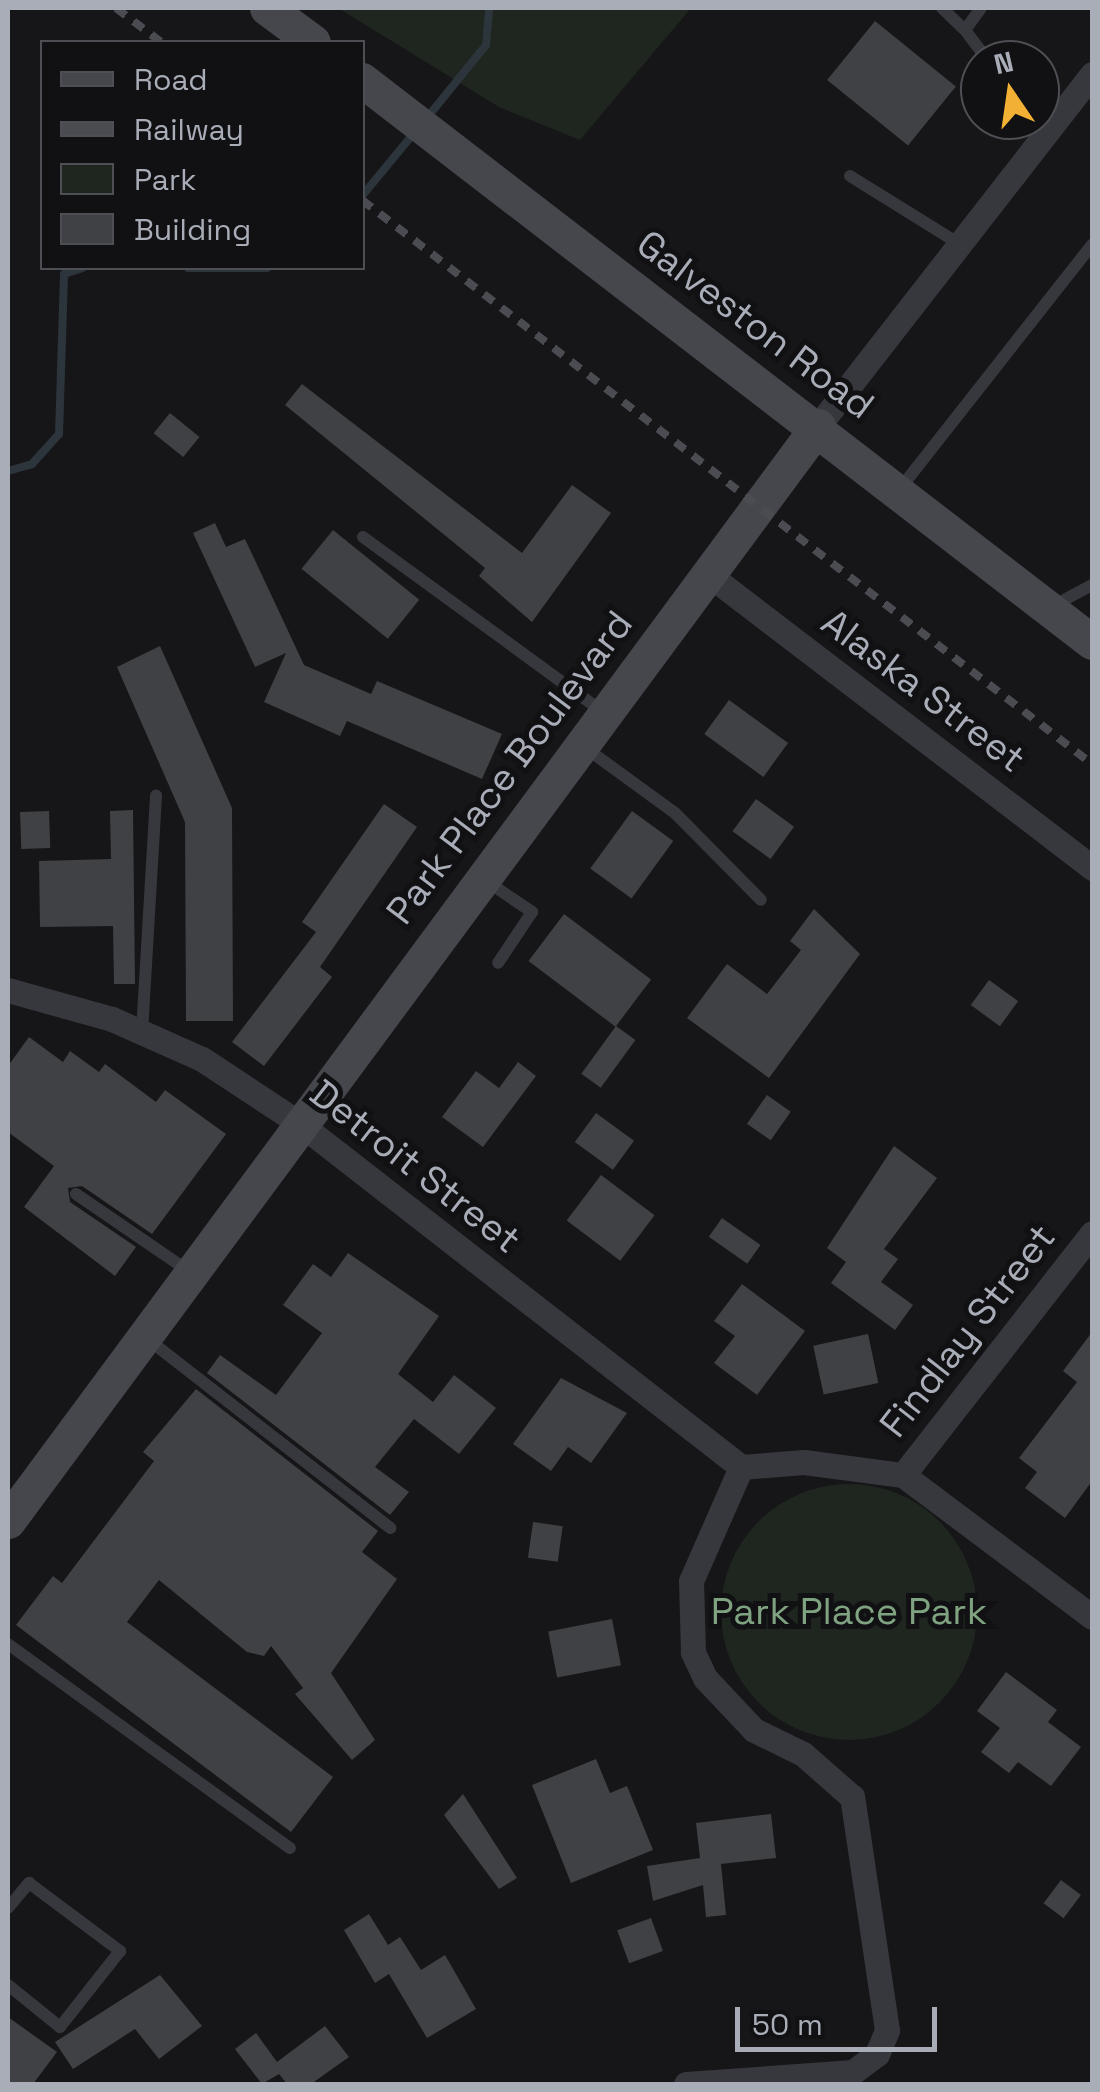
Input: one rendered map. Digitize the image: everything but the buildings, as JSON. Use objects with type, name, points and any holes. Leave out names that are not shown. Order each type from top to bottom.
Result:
[{"type":"street","points":[[267,8],[310,40]]},
{"type":"street","name":"Park Place Boulevard","points":[[1060,106],[1092,74]]},
{"type":"street","name":"Galveston Road","points":[[376,91],[818,426],[1092,642]]},
{"type":"street","name":"Park Place Boulevard","points":[[8,1521],[480,876],[1030,140]]},
{"type":"street","name":"Alaska Street","points":[[708,574],[1092,868]]},
{"type":"street","name":"Detroit Street","points":[[8,990],[142,1032],[298,1123],[741,1468]]},
{"type":"street","name":"Findlay Street","points":[[903,1475],[1092,1233]]},
{"type":"street","name":"Findlay Street","points":[[741,1468],[804,1462],[903,1475],[1092,1617]]},
{"type":"street","points":[[686,2084],[853,2072],[877,2054],[886,2030],[852,1797],[803,1754],[754,1730],[722,1701],[693,1652],[692,1581],[741,1468]]},
{"type":"lane","points":[[942,8],[973,40]]},
{"type":"lane","points":[[965,30],[981,8]]},
{"type":"lane","points":[[850,176],[955,241]]},
{"type":"lane","points":[[899,490],[1092,245]]},
{"type":"lane","points":[[362,536],[604,712]]},
{"type":"lane","points":[[1050,608],[1092,585]]},
{"type":"lane","points":[[580,744],[675,812],[761,900]]},
{"type":"lane","points":[[142,1032],[156,795]]},
{"type":"lane","points":[[480,876],[532,912],[498,963]]},
{"type":"lane","points":[[76,1194],[190,1272]]},
{"type":"lane","points":[[143,1336],[390,1528]]},
{"type":"lane","points":[[8,1644],[290,1848]]},
{"type":"lane","points":[[8,1908],[29,1883],[120,1951],[60,2027],[8,1985]]},
{"type":"green space","points":[[338,8],[691,8],[580,140],[499,107]]},
{"type":"green space","name":"Park Place Park","points":[[849,1484],[898,1494],[939,1522],[967,1563],[977,1612],[967,1661],[939,1702],[898,1730],[849,1740],[800,1730],[759,1702],[731,1661],[721,1612],[731,1563],[759,1522],[800,1494]]},
{"type":"waterway","points":[[426,119],[486,45],[489,8]]},
{"type":"waterway","points":[[365,192],[414,133]]},
{"type":"waterway","points":[[8,471],[32,464],[59,434],[64,274],[76,270]]},
{"type":"railway","points":[[116,8],[158,40]]},
{"type":"railway","points":[[365,202],[1092,764]]}]
